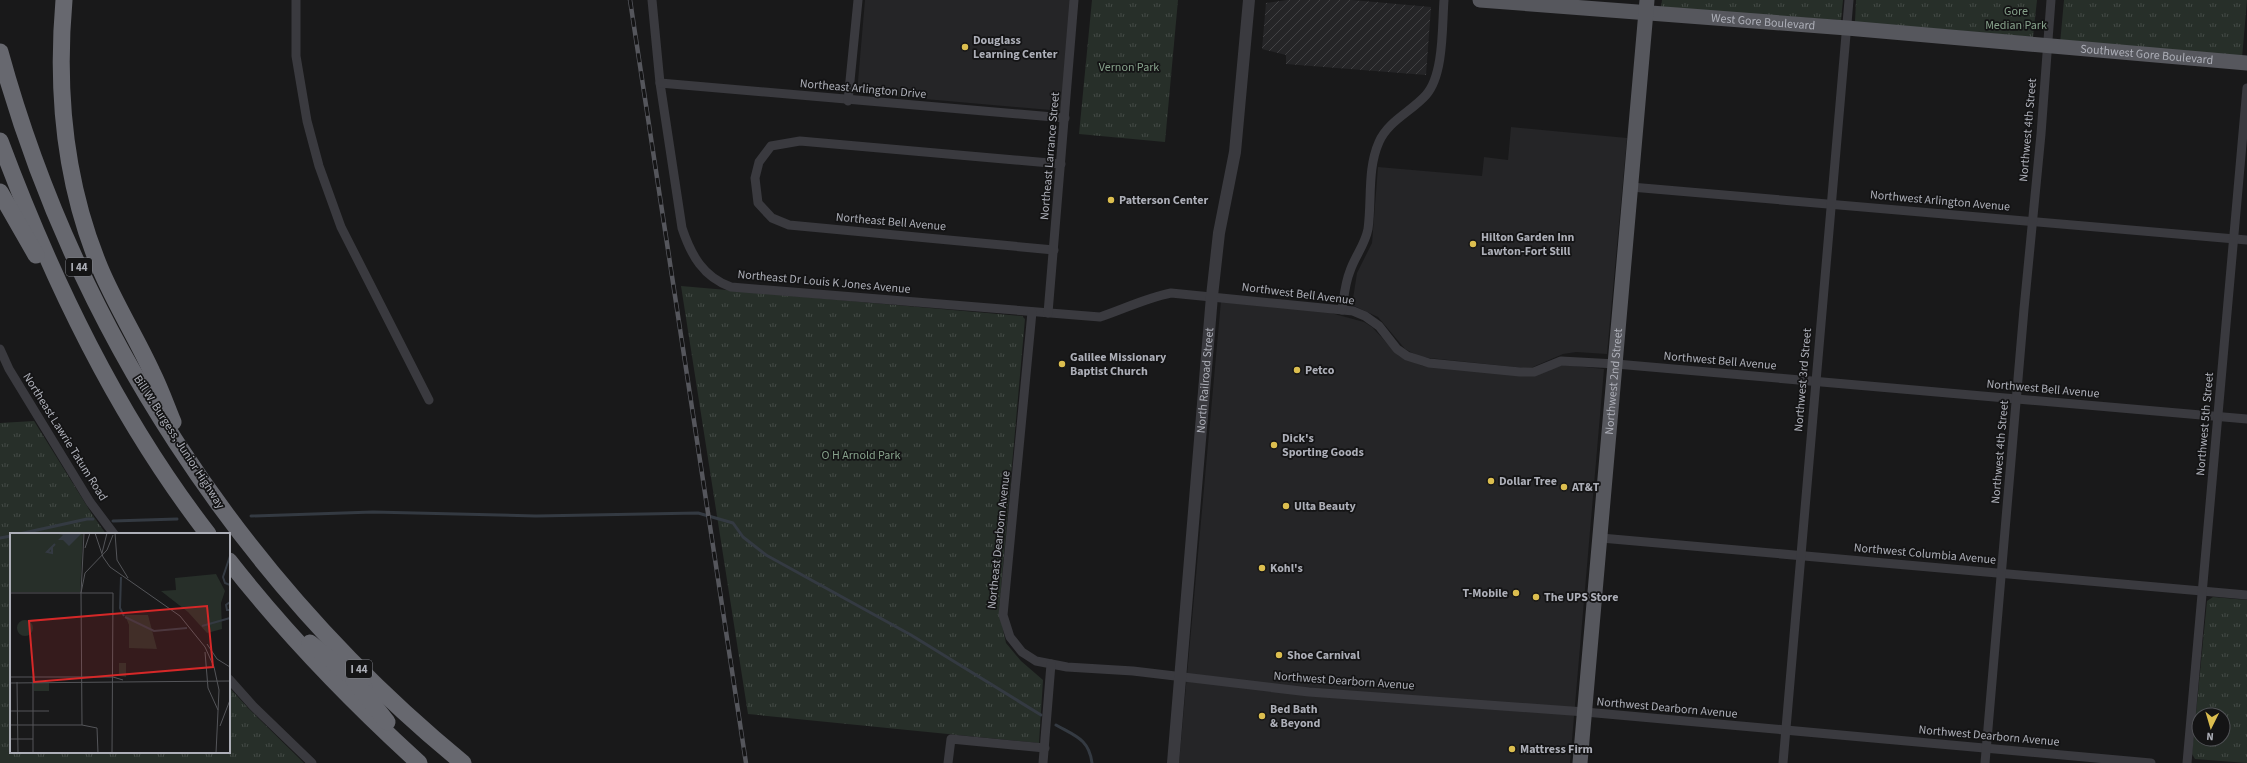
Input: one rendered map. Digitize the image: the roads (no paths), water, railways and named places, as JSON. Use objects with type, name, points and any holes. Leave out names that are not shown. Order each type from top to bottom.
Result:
[{"type":"highway","points":[[64,0],[61,65],[62,98],[70,164],[85,223],[113,296],[152,371],[192,466]]},
{"type":"highway","name":"Bill W. Burgess, Junior Highway","points":[[0,52],[24,132],[74,257],[107,325],[129,365],[192,466],[230,521],[282,586],[317,626],[358,669],[462,763]]},
{"type":"highway","name":"I 44","points":[[0,141],[21,198],[58,282],[101,368],[166,476],[207,533]]},
{"type":"highway","points":[[0,192],[101,368]]},
{"type":"highway","name":"I 44","points":[[230,562],[262,603],[340,688],[420,763]]},
{"type":"highway","points":[[282,586],[420,763]]},
{"type":"highway","points":[[262,603],[353,679],[442,746]]},
{"type":"main road","name":"West Gore Boulevard","points":[[1480,0],[1646,6],[1847,28],[2046,46]]},
{"type":"main road","name":"Northwest 2nd Street","points":[[1580,763],[1616,364],[1646,6]]},
{"type":"main road","name":"Southwest Gore Boulevard","points":[[2046,46],[2247,63]]},
{"type":"street","points":[[296,0],[296,56],[307,121],[319,166],[341,227],[429,400]]},
{"type":"street","name":"Northeast Dr Louis K Jones Avenue","points":[[652,0],[660,83],[682,228],[688,247],[696,261],[717,282],[731,287],[1032,312]]},
{"type":"street","points":[[848,100],[858,0]]},
{"type":"street","name":"Northeast Larrance Street","points":[[1048,313],[1074,0]]},
{"type":"street","name":"North Railroad Street","points":[[1173,763],[1218,234],[1234,152],[1249,0]]},
{"type":"street","points":[[1342,310],[1350,270],[1365,242],[1368,228],[1375,150],[1387,129],[1428,93],[1434,81],[1438,65],[1444,0]]},
{"type":"street","name":"Northwest 3rd Street","points":[[1783,763],[1849,0]]},
{"type":"street","name":"Northwest 4th Street","points":[[1985,763],[2016,399],[2041,134],[2050,0]]},
{"type":"street","name":"Northeast Arlington Drive","points":[[660,83],[1065,118]]},
{"type":"street","name":"Northwest 5th Street","points":[[2187,763],[2247,88]]},
{"type":"street","name":"Northeast Bell Avenue","points":[[1054,250],[789,224],[772,218],[758,203],[754,178],[759,162],[771,146],[800,141],[1061,164]]},
{"type":"street","name":"Northwest Arlington Avenue","points":[[1631,187],[2247,240]]},
{"type":"street","points":[[1032,312],[1100,317],[1129,308],[1150,298],[1171,293],[1212,296]]},
{"type":"street","name":"Northwest Bell Avenue","points":[[1212,296],[1342,310],[1365,316],[1379,326],[1397,348],[1407,356],[1428,363],[1520,372],[1534,372],[1561,361],[1616,364],[2247,419]]},
{"type":"street","name":"Northeast Dearborn Avenue","points":[[1032,312],[1003,615],[1010,637],[1022,652],[1036,661],[1067,667],[1133,670],[1180,677]]},
{"type":"street","name":"Northeast Lawrie Tatum Road","points":[[0,349],[10,369],[90,502],[113,533]]},
{"type":"street","name":"Northwest Columbia Avenue","points":[[1600,538],[2247,595]]},
{"type":"street","points":[[1043,763],[1046,748],[1051,664]]},
{"type":"street","name":"Northwest Dearborn Avenue","points":[[1180,677],[1309,692],[1585,712],[2151,763]]},
{"type":"street","points":[[230,680],[253,706],[312,763]]},
{"type":"street","points":[[948,763],[951,739],[1046,748]]},
{"type":"waterway","points":[[251,516],[373,512],[536,516],[698,513],[733,523],[743,537],[766,555],[911,635],[1041,715]]},
{"type":"waterway","points":[[24,533],[93,519]]},
{"type":"waterway","points":[[113,521],[177,519]]},
{"type":"waterway","points":[[0,538],[10,536]]},
{"type":"waterway","points":[[1056,725],[1080,739],[1084,743],[1088,748],[1092,763]]},
{"type":"railway","points":[[630,0],[746,763]]},
{"type":"place","name":"Douglass Learning Center","points":[[965,47]]},
{"type":"place","name":"Patterson Center","points":[[1111,200]]},
{"type":"place","name":"Hilton Garden Inn Lawton-Fort Still","points":[[1473,244]]},
{"type":"place","name":"Galilee Missionary Baptist Church","points":[[1062,364]]},
{"type":"place","name":"Petco","points":[[1297,370]]},
{"type":"place","name":"Dick's Sporting Goods","points":[[1274,445]]},
{"type":"place","name":"Dollar Tree","points":[[1491,481]]},
{"type":"place","name":"AT&T","points":[[1564,487]]},
{"type":"place","name":"Ulta Beauty","points":[[1286,506]]},
{"type":"place","name":"Kohl's","points":[[1262,568]]},
{"type":"place","name":"T-Mobile","points":[[1516,593]]},
{"type":"place","name":"The UPS Store","points":[[1536,597]]},
{"type":"place","name":"Shoe Carnival","points":[[1279,655]]},
{"type":"place","name":"Bed Bath & Beyond","points":[[1262,716]]},
{"type":"place","name":"Mattress Firm","points":[[1512,749]]},
{"type":"park label","name":"Gore Median Park","points":[[2016,18]]},
{"type":"park label","name":"Vernon Park","points":[[1129,67]]},
{"type":"park label","name":"O H Arnold Park","points":[[861,455]]}]
